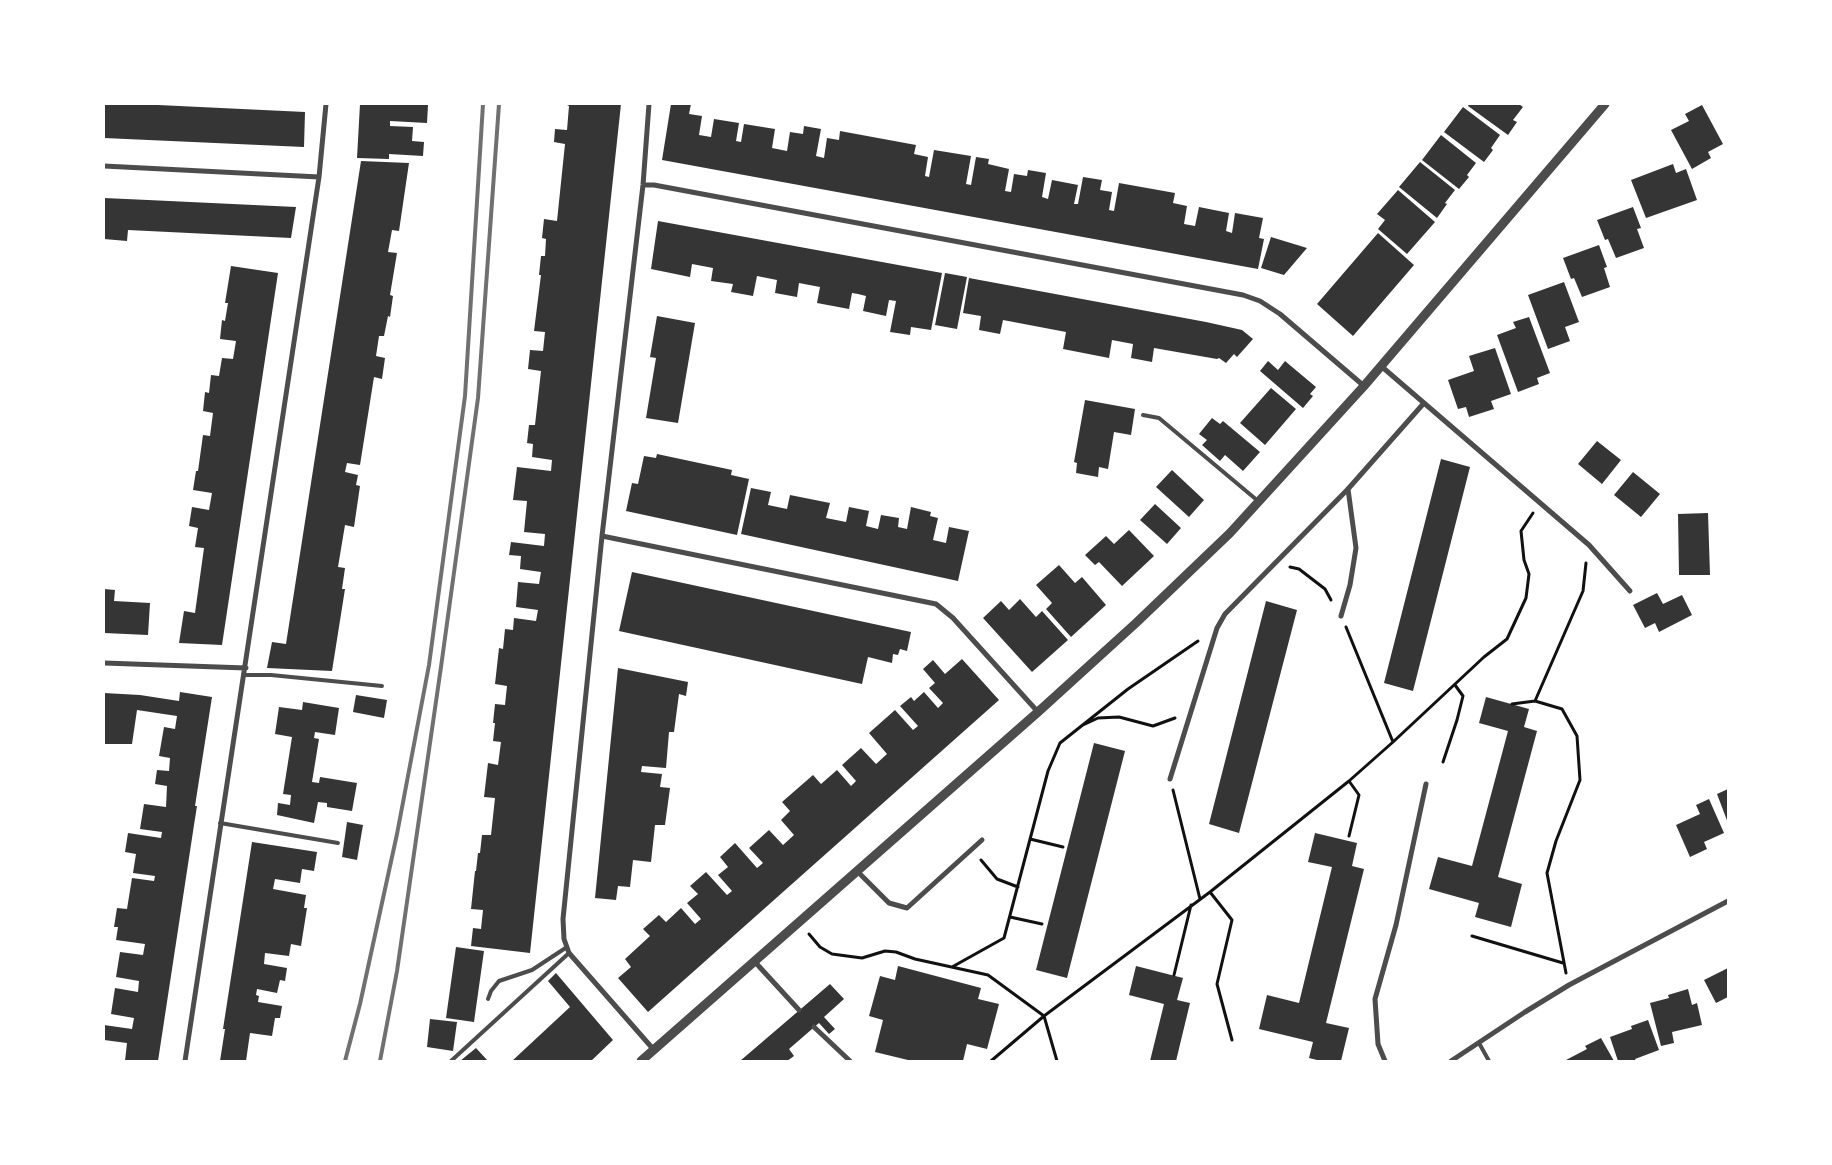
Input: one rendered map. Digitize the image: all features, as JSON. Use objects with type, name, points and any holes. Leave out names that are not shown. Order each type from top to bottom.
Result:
[{"type":"street","points":[[185,1061],[319,177],[326,104]]},
{"type":"street","points":[[649,104],[642,185],[602,536],[563,919],[564,939],[568,950],[654,1050]]},
{"type":"street","points":[[641,1061],[1038,712],[1136,623],[1230,533],[1364,386],[1605,104]]},
{"type":"street","points":[[104,166],[319,177]]},
{"type":"street","points":[[642,185],[654,185],[1243,295],[1260,301],[1280,314],[1364,386]]},
{"type":"street","points":[[1381,366],[1589,545],[1630,591]]},
{"type":"street","points":[[1170,779],[1217,628],[1225,614],[1348,489],[1424,403]]},
{"type":"street","points":[[1341,616],[1350,585],[1356,548],[1348,489]]},
{"type":"street","points":[[602,536],[936,604],[954,618],[1038,712]]},
{"type":"street","points":[[104,663],[246,668]]},
{"type":"street","points":[[1385,1061],[1378,1044],[1375,999],[1396,925],[1426,784]]},
{"type":"street","points":[[857,871],[889,903],[907,908],[982,840]]},
{"type":"street","points":[[1451,1061],[1524,1012],[1569,985],[1728,901]]},
{"type":"street","points":[[755,962],[799,1010]]},
{"type":"street","points":[[814,1027],[850,1061]]},
{"type":"lane","points":[[1144,415],[1159,418],[1260,502]]},
{"type":"lane","points":[[245,675],[271,675],[382,686]]},
{"type":"lane","points":[[220,823],[338,843]]},
{"type":"lane","points":[[488,999],[491,990],[499,981],[532,970],[568,950]]},
{"type":"lane","points":[[451,1061],[568,950]]},
{"type":"lane","points":[[1479,1043],[1489,1061]]},
{"type":"path","points":[[991,1061],[1044,1016],[1210,892],[1349,781],[1507,638],[1526,598],[1529,574],[1524,560],[1521,531],[1541,503]]},
{"type":"path","points":[[1535,701],[1582,592],[1589,545]]},
{"type":"path","points":[[1277,562],[1299,569],[1325,589],[1341,616],[1393,742]]},
{"type":"path","points":[[952,967],[1004,938],[1048,772],[1060,743],[1128,689],[1217,628]]},
{"type":"path","points":[[1443,762],[1463,696],[1455,685]]},
{"type":"path","points":[[1512,704],[1535,701],[1562,709],[1578,736],[1580,780],[1556,841],[1547,873],[1563,963],[1569,985]]},
{"type":"path","points":[[1078,727],[1098,718],[1119,717],[1153,726],[1193,709]]},
{"type":"path","points":[[1170,779],[1200,899]]},
{"type":"path","points":[[1349,781],[1359,795],[1349,836]]},
{"type":"path","points":[[1030,839],[1063,847]]},
{"type":"path","points":[[971,850],[996,879],[1018,887]]},
{"type":"path","points":[[1210,892],[1232,920],[1217,984],[1232,1040]]},
{"type":"path","points":[[1174,975],[1192,905]]},
{"type":"path","points":[[1010,917],[1042,924]]},
{"type":"path","points":[[798,923],[820,947],[832,954],[862,958],[885,951],[896,952],[988,976],[1044,1016],[1057,1061]]},
{"type":"path","points":[[1472,936],[1563,963]]},
{"type":"building","points":[[104,104],[305,112],[304,147],[104,138]]},
{"type":"building","points":[[360,104],[428,105],[427,123],[390,121],[390,126],[413,127],[412,141],[424,142],[423,156],[389,154],[389,159],[357,158]]},
{"type":"building","points":[[565,104],[621,104],[530,953],[471,946],[473,928],[481,929],[483,910],[471,909],[475,871],[482,835],[491,835],[495,798],[484,797],[488,763],[498,765],[501,742],[493,741],[495,704],[505,705],[507,686],[495,684],[499,648],[503,649],[505,629],[513,630],[514,618],[536,621],[538,610],[516,607],[518,582],[539,584],[541,572],[520,569],[521,556],[509,555],[511,542],[544,546],[545,534],[524,532],[527,501],[513,500],[517,467],[551,471],[552,460],[532,457],[533,444],[527,443],[529,425],[535,425],[541,371],[528,369],[530,350],[543,351],[545,332],[534,331],[541,275],[539,275],[541,256],[545,256],[546,239],[542,238],[544,219],[557,221],[565,144],[554,142],[555,129],[567,130],[569,106]]},
{"type":"building","points":[[671,104],[691,104],[689,114],[702,116],[699,135],[711,137],[714,119],[739,123],[736,141],[741,142],[744,124],[775,129],[772,148],[787,151],[790,132],[803,134],[804,126],[821,129],[816,156],[824,158],[827,138],[839,140],[840,131],[916,145],[914,154],[928,157],[925,176],[929,177],[934,150],[971,156],[966,184],[971,185],[976,157],[989,159],[988,164],[1009,169],[1005,191],[1011,192],[1014,174],[1027,176],[1028,170],[1046,173],[1042,197],[1048,199],[1052,180],[1078,185],[1074,204],[1078,204],[1083,177],[1102,180],[1100,190],[1112,192],[1109,210],[1114,211],[1119,183],[1175,193],[1173,203],[1187,206],[1184,224],[1195,226],[1199,207],[1229,213],[1226,231],[1232,233],[1235,213],[1263,218],[1259,238],[1264,239],[1258,269],[662,160]]},
{"type":"building","points":[[1469,104],[1519,104],[1523,107],[1513,120],[1517,122],[1508,135],[1468,106]]},
{"type":"building","points":[[1702,105],[1723,144],[1708,152],[1711,158],[1692,169],[1671,130],[1689,121],[1685,114]]},
{"type":"building","points":[[1463,107],[1500,135],[1491,148],[1493,150],[1484,162],[1444,132]]},
{"type":"building","points":[[1441,135],[1476,163],[1467,175],[1469,177],[1459,189],[1422,160]]},
{"type":"building","points":[[361,161],[409,163],[399,231],[392,230],[388,252],[397,253],[390,295],[393,296],[390,317],[388,316],[384,336],[379,336],[376,356],[385,358],[382,379],[374,377],[360,465],[347,463],[345,472],[358,475],[356,485],[360,486],[354,527],[345,525],[338,567],[345,568],[342,589],[345,589],[332,671],[267,668],[272,642],[286,644]]},
{"type":"building","points":[[1420,162],[1455,190],[1437,218],[1399,187]]},
{"type":"building","points":[[1673,164],[1676,173],[1686,169],[1697,200],[1646,218],[1631,180]]},
{"type":"building","points":[[1398,190],[1435,222],[1407,254],[1378,229],[1385,220],[1377,214]]},
{"type":"building","points":[[104,198],[296,207],[291,238],[128,230],[127,241],[104,239]]},
{"type":"building","points":[[1633,207],[1641,228],[1637,229],[1644,248],[1616,258],[1608,239],[1605,240],[1597,220]]},
{"type":"building","points":[[658,221],[942,273],[931,330],[911,327],[910,335],[890,332],[896,301],[889,300],[886,316],[863,311],[866,296],[858,294],[852,293],[849,309],[817,303],[820,287],[799,283],[797,297],[775,293],[777,280],[757,276],[753,296],[731,292],[733,284],[711,281],[713,268],[692,264],[690,277],[651,269]]},
{"type":"building","points":[[1378,233],[1414,265],[1353,336],[1317,304]]},
{"type":"building","points":[[1271,237],[1307,248],[1284,275],[1261,268]]},
{"type":"building","points":[[1599,245],[1607,267],[1604,268],[1610,287],[1582,297],[1574,278],[1571,279],[1563,258]]},
{"type":"building","points":[[231,266],[278,273],[222,645],[179,643],[184,611],[195,613],[204,548],[195,547],[198,528],[189,526],[192,507],[209,510],[212,493],[193,490],[196,471],[198,471],[203,435],[210,436],[213,413],[203,411],[205,392],[209,393],[211,375],[219,376],[222,358],[233,359],[236,341],[220,339],[222,320],[225,321],[228,303],[225,303]]},
{"type":"building","points":[[945,273],[967,277],[957,329],[935,325]]},
{"type":"building","points":[[969,278],[1206,322],[1242,330],[1253,339],[1237,357],[1234,354],[1226,363],[1219,358],[1154,348],[1152,362],[1131,358],[1133,344],[1112,340],[1109,358],[1063,349],[1066,332],[1003,320],[1000,334],[979,330],[981,316],[963,313]]},
{"type":"building","points":[[1564,282],[1579,322],[1565,327],[1570,341],[1548,349],[1528,295]]},
{"type":"building","points":[[657,316],[695,323],[678,423],[646,418],[656,358],[650,357]]},
{"type":"building","points":[[1529,317],[1550,373],[1537,378],[1539,384],[1518,392],[1497,335],[1516,328],[1513,322]]},
{"type":"building","points":[[1495,348],[1511,394],[1491,401],[1494,409],[1469,417],[1466,407],[1458,409],[1448,380],[1474,371],[1469,356]]},
{"type":"building","points":[[1268,361],[1278,370],[1285,361],[1316,387],[1310,394],[1313,396],[1303,408],[1260,371]]},
{"type":"building","points":[[1271,388],[1296,409],[1265,445],[1240,423]]},
{"type":"building","points":[[1085,400],[1135,409],[1131,435],[1114,432],[1108,469],[1099,467],[1098,477],[1076,473],[1077,463],[1074,462]]},
{"type":"building","points":[[1212,418],[1220,424],[1223,421],[1260,452],[1243,471],[1225,455],[1220,461],[1202,445],[1207,440],[1199,434]]},
{"type":"building","points":[[1597,441],[1621,460],[1602,484],[1578,464]]},
{"type":"building","points":[[657,454],[732,470],[731,475],[749,479],[737,535],[626,511],[632,483],[638,484],[644,456],[656,458]]},
{"type":"building","points":[[1441,459],[1470,467],[1413,691],[1384,683]]},
{"type":"building","points":[[1172,470],[1204,500],[1189,517],[1156,487]]},
{"type":"building","points":[[1633,472],[1660,494],[1641,517],[1614,495]]},
{"type":"building","points":[[751,488],[771,492],[768,505],[787,509],[790,495],[830,503],[826,518],[846,522],[849,507],[869,511],[866,526],[878,529],[881,515],[899,518],[898,527],[907,529],[911,507],[931,512],[930,516],[938,518],[933,540],[946,543],[949,527],[969,531],[958,581],[741,534]]},
{"type":"building","points":[[1155,504],[1181,528],[1167,544],[1140,520]]},
{"type":"building","points":[[1708,513],[1710,575],[1679,575],[1678,514]]},
{"type":"building","points":[[1129,530],[1154,556],[1122,586],[1099,562],[1095,565],[1085,555],[1106,536],[1114,544]]},
{"type":"building","points":[[1059,565],[1075,583],[1082,577],[1106,605],[1071,637],[1046,609],[1052,603],[1036,585]]},
{"type":"building","points":[[632,572],[911,632],[907,651],[900,649],[898,655],[893,654],[892,663],[868,657],[862,684],[619,631]]},
{"type":"building","points":[[104,589],[115,590],[114,601],[150,603],[148,635],[104,633]]},
{"type":"building","points":[[1657,593],[1663,604],[1682,595],[1692,615],[1659,632],[1655,623],[1645,628],[1633,605]]},
{"type":"building","points":[[1020,599],[1036,617],[1042,611],[1068,640],[1032,672],[983,618],[1001,601],[1009,610]]},
{"type":"building","points":[[1266,601],[1297,610],[1239,833],[1209,824]]},
{"type":"building","points":[[962,659],[999,700],[648,1012],[618,978],[631,967],[625,959],[650,936],[643,929],[659,915],[666,922],[681,908],[695,924],[701,919],[687,903],[698,894],[690,886],[706,872],[727,895],[732,891],[718,875],[728,867],[720,857],[735,843],[757,868],[763,863],[749,848],[769,830],[783,845],[794,835],[781,820],[790,811],[782,802],[813,775],[821,784],[837,770],[851,786],[856,781],[842,765],[861,748],[876,764],[887,754],[869,733],[895,710],[913,730],[918,726],[900,706],[911,697],[914,701],[924,692],[938,708],[943,703],[929,688],[935,683],[923,669],[933,660],[945,674]]},
{"type":"building","points":[[618,668],[688,682],[686,696],[679,694],[674,732],[669,732],[666,768],[642,766],[641,772],[662,774],[660,787],[670,788],[665,825],[655,825],[651,862],[633,860],[630,887],[618,886],[616,900],[595,898]]},
{"type":"building","points":[[180,692],[212,697],[195,806],[197,806],[158,1061],[125,1061],[127,1043],[104,1040],[104,1025],[132,1029],[134,1018],[111,1014],[115,988],[138,992],[139,981],[116,977],[120,952],[143,955],[145,944],[116,940],[118,927],[114,927],[117,908],[127,909],[132,878],[154,881],[155,876],[133,873],[136,854],[125,852],[128,833],[161,838],[162,832],[140,829],[144,804],[166,807],[167,786],[155,784],[157,770],[169,771],[170,758],[159,756],[164,727],[175,729],[177,716],[137,710],[132,744],[104,744],[104,693],[140,695],[179,701]]},
{"type":"building","points":[[356,695],[387,700],[384,718],[353,712]]},
{"type":"building","points":[[1486,697],[1529,709],[1524,727],[1537,731],[1498,877],[1522,884],[1511,927],[1475,917],[1479,903],[1429,889],[1438,857],[1472,866],[1508,731],[1479,723]]},
{"type":"building","points":[[303,702],[339,708],[335,735],[315,732],[314,738],[319,739],[312,782],[319,783],[320,777],[357,783],[352,811],[327,807],[327,803],[318,802],[314,823],[277,815],[278,803],[290,805],[291,795],[283,794],[292,737],[275,734],[279,707],[302,710]]},
{"type":"building","points":[[1094,743],[1125,751],[1067,978],[1036,970]]},
{"type":"building","points":[[1728,789],[1728,823],[1717,794]]},
{"type":"building","points":[[1709,799],[1724,833],[1704,842],[1707,849],[1690,857],[1676,825],[1700,814],[1696,805]]},
{"type":"building","points":[[347,822],[363,825],[357,860],[342,857]]},
{"type":"building","points":[[1315,833],[1357,843],[1352,866],[1364,869],[1326,1023],[1349,1028],[1341,1061],[1321,1061],[1309,1058],[1313,1042],[1259,1029],[1267,995],[1299,1003],[1332,867],[1308,862]]},
{"type":"building","points":[[252,842],[317,852],[314,871],[302,869],[300,883],[275,879],[273,889],[306,895],[304,908],[307,908],[301,946],[291,944],[289,956],[265,953],[264,964],[287,968],[285,981],[280,980],[277,993],[257,989],[258,1002],[282,1006],[280,1018],[275,1018],[272,1036],[250,1033],[246,1061],[220,1061],[225,1029],[223,1029]]},
{"type":"building","points":[[456,947],[484,951],[474,1022],[446,1018]]},
{"type":"building","points":[[898,966],[981,988],[978,999],[999,1004],[987,1049],[967,1044],[963,1061],[912,1061],[875,1052],[883,1020],[869,1016],[880,976],[895,980]]},
{"type":"building","points":[[1136,966],[1183,978],[1177,1000],[1190,1003],[1176,1061],[1150,1061],[1164,1004],[1129,995]]},
{"type":"building","points":[[1728,968],[1728,997],[1716,1003],[1704,980]]},
{"type":"building","points":[[556,973],[613,1040],[591,1061],[512,1061],[570,1007],[548,981]]},
{"type":"building","points":[[830,984],[844,999],[824,1017],[835,1029],[829,1034],[819,1023],[789,1049],[794,1056],[787,1061],[740,1061]]},
{"type":"building","points":[[1688,989],[1692,1005],[1697,1003],[1702,1025],[1672,1032],[1674,1043],[1661,1046],[1650,1003],[1669,998],[1668,995]]},
{"type":"building","points":[[430,1019],[457,1022],[453,1051],[427,1047]]},
{"type":"building","points":[[1648,1020],[1659,1050],[1635,1059],[1636,1061],[1618,1061],[1610,1037],[1632,1029],[1631,1026]]},
{"type":"building","points":[[1601,1038],[1614,1061],[1566,1061],[1587,1049],[1585,1046]]},
{"type":"building","points":[[476,1048],[488,1061],[460,1061]]},
{"type":"railway","points":[[345,1061],[360,1004],[397,834],[429,665],[465,396],[483,104]]},
{"type":"railway","points":[[380,1061],[397,971],[478,398],[499,104]]}]
